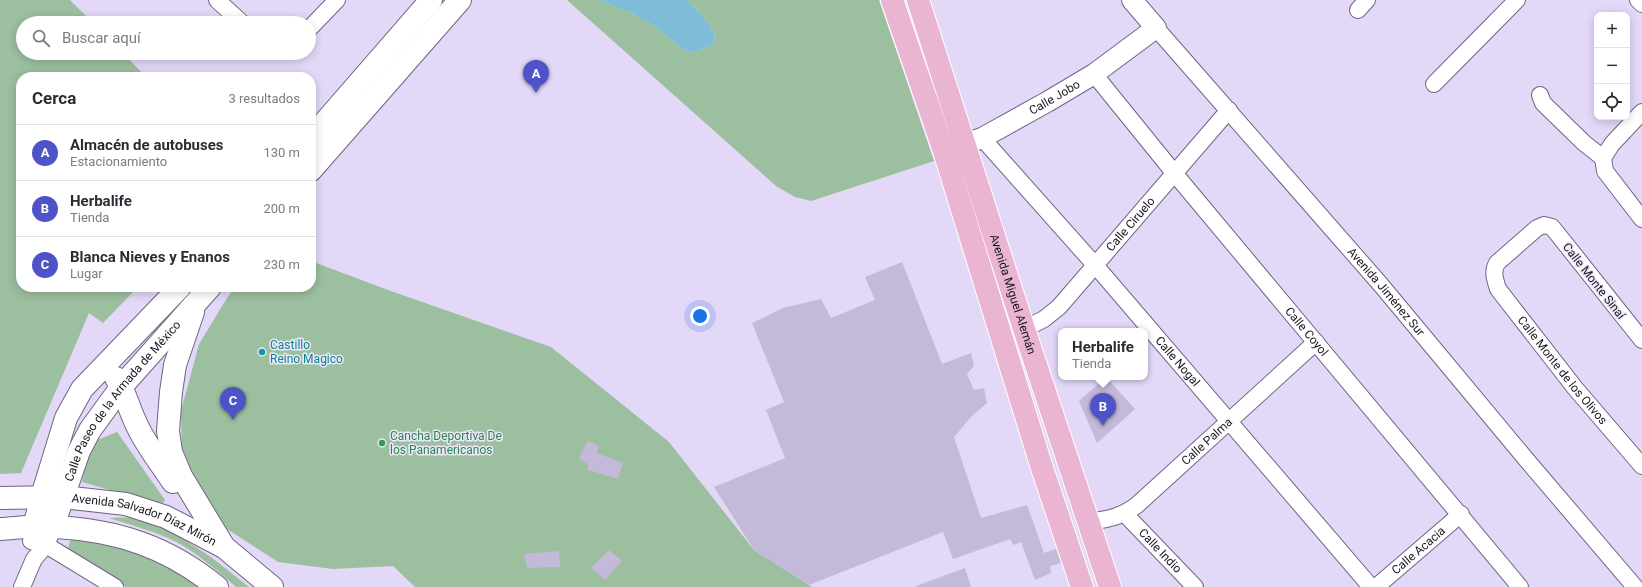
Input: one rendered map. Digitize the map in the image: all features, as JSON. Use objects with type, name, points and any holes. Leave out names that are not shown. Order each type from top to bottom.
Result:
[{"type":"main road","points":[[316,164],[460,0]]},
{"type":"main road","name":"Avenida Miguel Alemán","points":[[892,0],[963,145],[1042,468],[1082,587]]},
{"type":"main road","name":"Avenida Miguel Alemán","points":[[918,0],[963,145],[1110,587]]},
{"type":"main road","points":[[316,132],[422,3],[440,22]]},
{"type":"main road","name":"Calle Paseo de la Armada de México","points":[[41,535],[42,496],[66,418],[82,389],[175,292]]},
{"type":"main road","points":[[203,294],[175,365],[168,431],[171,452],[181,476],[224,547]]},
{"type":"main road","name":"Calle Paseo de la Armada de México","points":[[41,535],[63,497],[81,446],[90,430],[122,386],[203,294]]},
{"type":"main road","points":[[106,364],[122,386],[134,421],[144,440],[190,505],[206,517]]},
{"type":"main road","name":"Avenida Salvador Díaz Mirón","points":[[0,498],[42,496],[126,504],[166,517],[224,547],[272,587]]},
{"type":"main road","name":"Avenida Salvador Díaz Mirón","points":[[0,529],[41,535],[100,531],[136,541],[165,552],[198,571],[217,587]]},
{"type":"street","points":[[217,0],[234,16]]},
{"type":"street","points":[[316,22],[338,0]]},
{"type":"street","name":"Avenida Jiménez Sur","points":[[1132,0],[1382,285],[1525,458],[1635,587]]},
{"type":"street","points":[[1434,84],[1517,0]]},
{"type":"street","points":[[1638,0],[1642,4]]},
{"type":"street","name":"Calle Jobo","points":[[963,145],[1094,74],[1156,28]]},
{"type":"street","name":"Calle Coyol","points":[[1094,74],[1175,174],[1461,514],[1520,587]]},
{"type":"street","points":[[1540,95],[1543,103],[1548,108],[1584,143],[1604,158]]},
{"type":"street","name":"Calle Ciruelo","points":[[1024,329],[1052,314],[1229,110]]},
{"type":"street","points":[[1642,112],[1612,144],[1604,158],[1605,171],[1642,219]]},
{"type":"street","name":"Calle Nogal","points":[[963,145],[1095,265],[1371,587]]},
{"type":"street","name":"Calle Monte de los Olivos","points":[[1544,225],[1532,233],[1498,263],[1494,269],[1494,276],[1498,289],[1575,388],[1642,466]]},
{"type":"street","name":"Calle Monte Sinaí","points":[[1544,225],[1552,227],[1642,340]]},
{"type":"street","name":"Calle Palma","points":[[1089,522],[1110,519],[1126,514],[1316,342]]},
{"type":"street","name":"Calle Indio","points":[[1126,514],[1195,587]]},
{"type":"street","name":"Calle Acacia","points":[[1376,587],[1461,514]]},
{"type":"street","points":[[22,587],[34,559],[41,535],[115,587]]},
{"type":"green space","points":[[0,0],[70,0],[86,16],[16,16],[16,60],[130,60],[141,72],[16,72],[16,292],[133,292],[103,323],[89,313],[21,473],[0,474]]},
{"type":"green space","points":[[567,0],[599,0],[634,14],[653,25],[686,51],[696,52],[714,44],[713,32],[706,20],[687,0],[879,0],[934,161],[811,201],[795,197],[776,186]]},
{"type":"green space","points":[[316,263],[388,290],[551,347],[669,442],[754,550],[812,587],[415,587],[393,566],[333,569],[278,562],[210,518],[182,460],[181,411],[199,344],[231,292],[316,292]]},
{"type":"green space","points":[[117,432],[165,500],[163,503],[141,499],[82,482],[90,443]]},
{"type":"green space","points":[[137,517],[155,521],[211,557],[249,587],[236,587],[204,560],[168,538],[109,518]]},
{"type":"green space","points":[[71,537],[133,544],[211,587],[126,587],[67,553]]},
{"type":"water","points":[[599,0],[687,0],[701,14],[710,26],[713,32],[714,44],[696,52],[686,51],[653,25],[634,14]]},
{"type":"building","points":[[902,262],[942,364],[971,353],[974,366],[967,374],[974,390],[984,388],[987,403],[972,416],[954,437],[981,518],[1027,505],[1044,553],[1056,549],[1061,563],[1050,566],[1051,573],[1035,580],[1021,542],[1013,545],[1010,539],[953,559],[943,532],[809,585],[754,550],[714,487],[785,458],[766,410],[784,402],[752,323],[783,308],[821,299],[831,318],[875,300],[865,277]]},
{"type":"building","points":[[1103,380],[1109,380],[1135,409],[1097,443],[1079,401]]},
{"type":"building","points":[[588,441],[599,446],[597,453],[623,463],[618,479],[588,470],[588,465],[579,458]]},
{"type":"building","points":[[609,550],[622,561],[605,580],[591,568]]},
{"type":"building","points":[[559,551],[560,567],[527,568],[524,554]]},
{"type":"building","points":[[965,568],[971,587],[916,587],[916,586]]},
{"type":"place","name":"Almacén de autobuses","points":[[536,93]]},
{"type":"place","name":"Castillo Reino Magico","points":[[262,352]]},
{"type":"place","name":"Blanca Nieves y Enanos","points":[[233,420]]},
{"type":"place","name":"Herbalife","points":[[1103,426]]},
{"type":"place","name":"Cancha Deportiva De los Panamericanos","points":[[382,443]]}]
